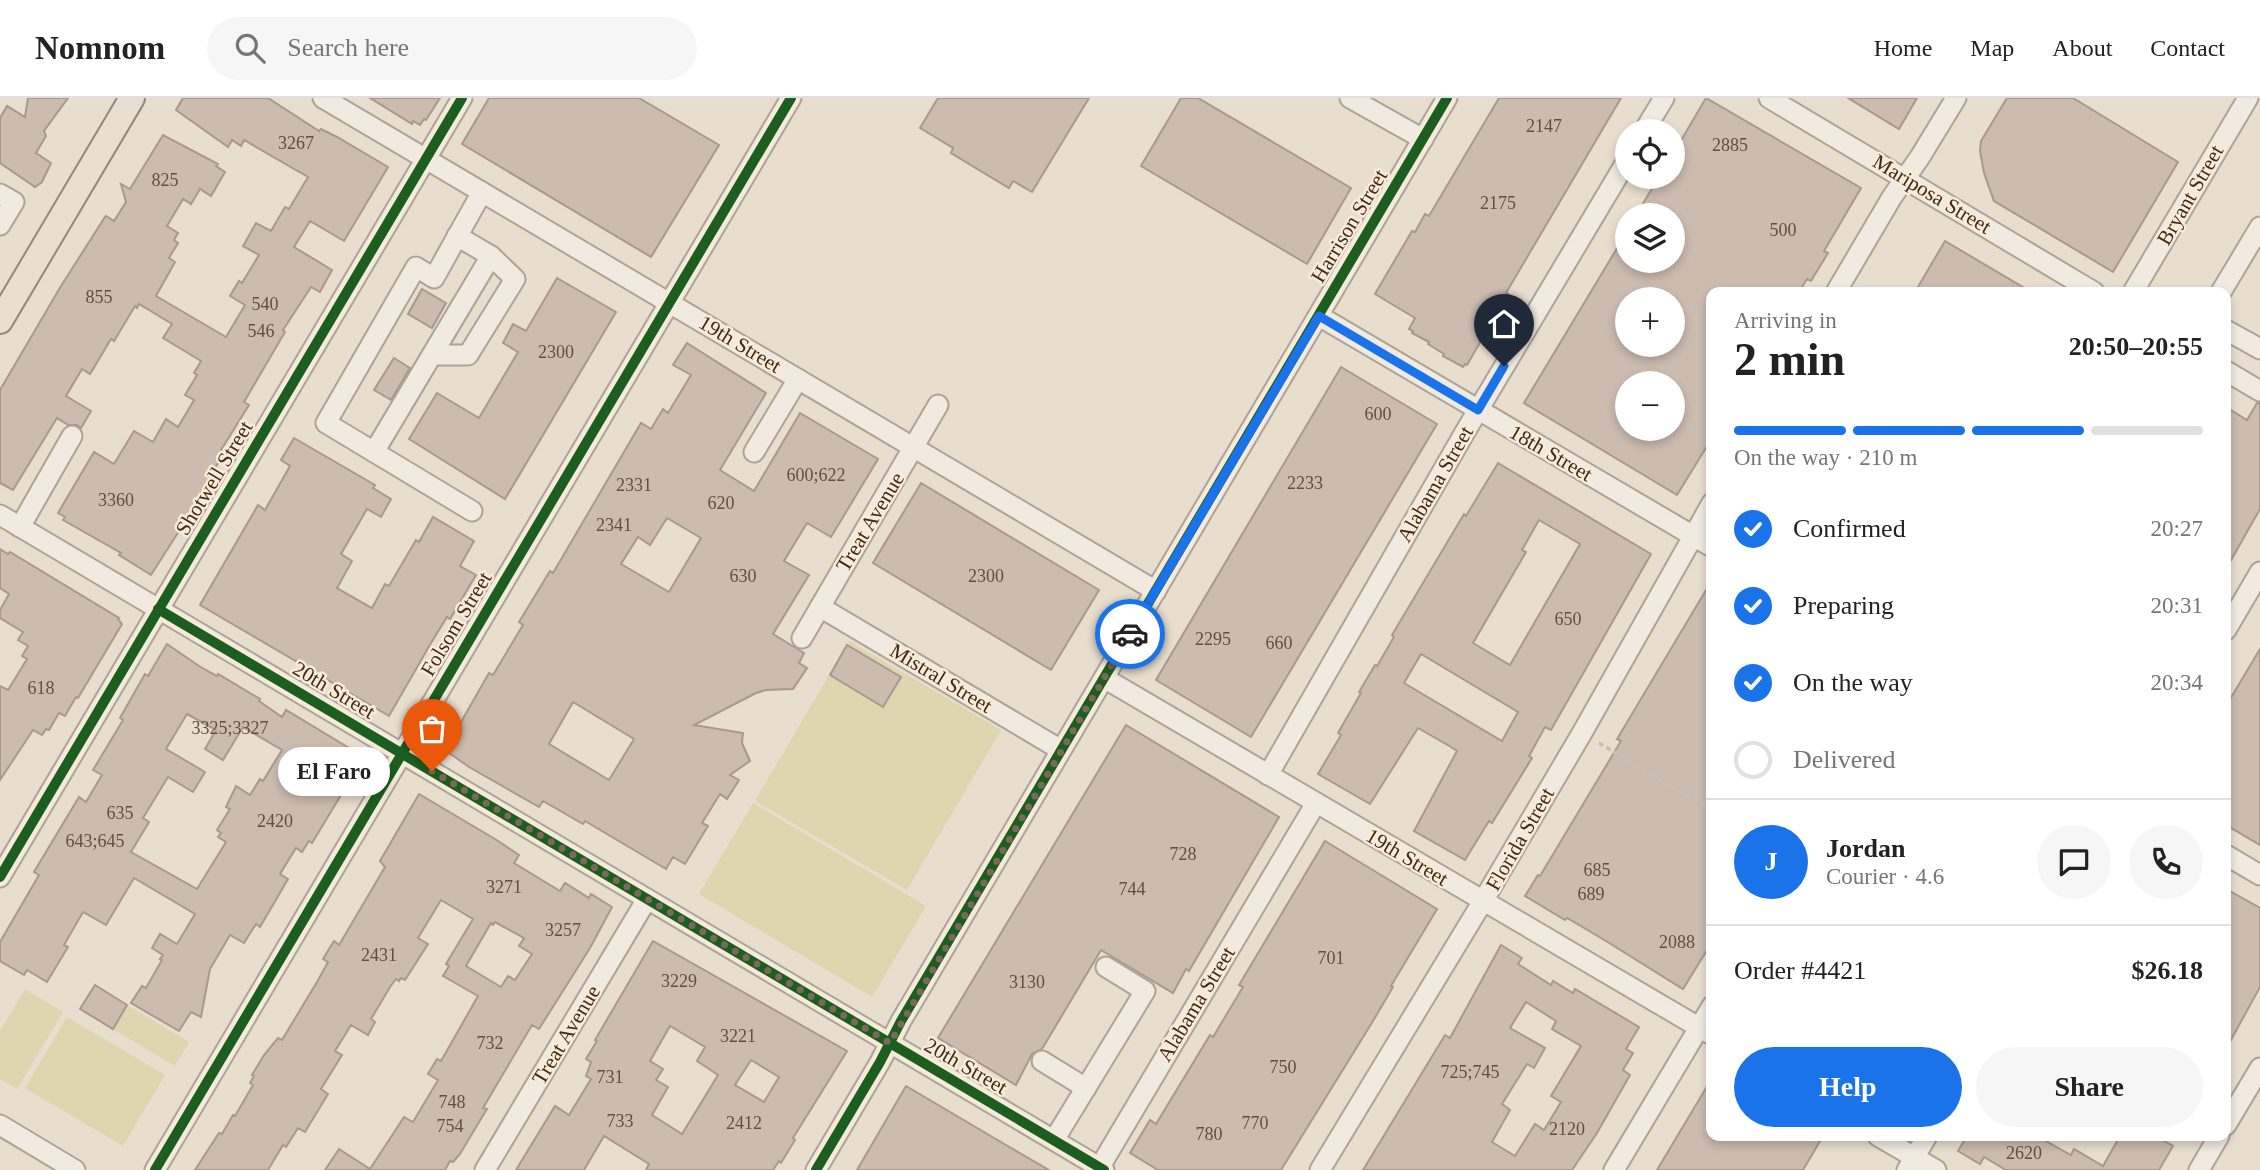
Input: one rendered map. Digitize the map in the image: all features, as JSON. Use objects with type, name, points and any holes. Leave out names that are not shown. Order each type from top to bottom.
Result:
[{"type":"main road","points":[[0,321],[132,98]]},
{"type":"street","name":"19th Street","points":[[323,98],[1156,591]]},
{"type":"street","name":"Shotwell Street","points":[[0,877],[461,98]]},
{"type":"street","name":"Folsom Street","points":[[155,1170],[791,98]]},
{"type":"street","points":[[1350,98],[1423,139]]},
{"type":"street","name":"Harrison Street","points":[[816,1170],[1447,98]]},
{"type":"street","points":[[1651,119],[1664,98]]},
{"type":"street","name":"Mariposa Street","points":[[1769,98],[2086,287]]},
{"type":"street","points":[[1839,287],[1956,98]]},
{"type":"street","name":"Bryant Street","points":[[2136,287],[2248,98]]},
{"type":"street","name":"Alabama Street","points":[[1268,775],[1478,410],[1615,181]]},
{"type":"street","points":[[472,511],[326,423],[416,267],[434,278],[482,192]]},
{"type":"street","points":[[0,194],[14,202],[0,225]]},
{"type":"street","points":[[2224,287],[2260,227]]},
{"type":"street","points":[[432,355],[468,355],[515,279],[491,256],[457,236]]},
{"type":"street","points":[[374,452],[491,256]]},
{"type":"street","name":"18th Street","points":[[1319,316],[1706,543]]},
{"type":"street","points":[[2231,333],[2260,349]]},
{"type":"street","points":[[2231,374],[2260,391]]},
{"type":"street","points":[[754,452],[798,379]]},
{"type":"street","name":"Treat Avenue","points":[[802,638],[938,405]]},
{"type":"street","points":[[20,527],[72,436]]},
{"type":"street","name":"Florida Street","points":[[1320,1170],[1582,733],[1706,513]]},
{"type":"street","name":"20th Street","points":[[0,515],[1101,1169]]},
{"type":"street","points":[[2231,621],[2260,572]]},
{"type":"street","name":"Mistral Street","points":[[820,607],[1061,750]]},
{"type":"street","name":"19th Street","points":[[1104,678],[1705,1032]]},
{"type":"street","name":"Alabama Street","points":[[1101,1169],[1315,803]]},
{"type":"street","points":[[2231,858],[2260,875]]},
{"type":"street","name":"Treat Avenue","points":[[485,1170],[647,899]]},
{"type":"street","points":[[1054,1140],[1146,992],[1106,967]]},
{"type":"street","points":[[1614,1170],[1705,1032]]},
{"type":"street","points":[[1042,1061],[1086,1088]]},
{"type":"street","points":[[2231,1117],[2260,1068]]},
{"type":"street","points":[[0,1125],[75,1170]]},
{"type":"street","points":[[1884,1141],[1911,1164],[1936,1170]]},
{"type":"street","points":[[1911,1164],[1924,1141]]},
{"type":"street","points":[[2199,1170],[2217,1141]]},
{"type":"path","points":[[1582,733],[1706,806]]},
{"type":"shaded area","points":[[849,641],[1001,730],[907,890],[755,801]]},
{"type":"shaded area","points":[[753,803],[926,906],[872,997],[699,894]]},
{"type":"shaded area","points":[[25,989],[63,1012],[17,1089],[0,1079],[0,1031]]},
{"type":"shaded area","points":[[127,1005],[189,1042],[175,1066],[113,1029]]},
{"type":"shaded area","points":[[67,1017],[165,1075],[123,1146],[25,1088]]},
{"type":"building","points":[[28,98],[68,98],[44,131],[46,136],[36,153],[51,163],[42,182],[35,187],[0,163],[0,118],[7,106],[25,117]]},
{"type":"building","points":[[183,98],[268,98],[319,131],[321,129],[337,137],[388,167],[344,241],[310,221],[294,247],[332,270],[320,292],[311,287],[283,330],[285,332],[244,402],[249,405],[221,450],[224,452],[190,514],[151,575],[119,555],[121,553],[63,520],[65,517],[58,513],[94,452],[114,464],[134,431],[153,442],[166,419],[178,427],[194,400],[185,395],[197,375],[194,373],[201,361],[163,338],[172,324],[139,304],[137,308],[135,306],[90,374],[82,369],[66,396],[91,411],[81,428],[68,425],[57,418],[13,490],[0,483],[0,390],[105,217],[114,221],[126,202],[121,184],[130,189],[163,135],[218,164],[216,166],[225,172],[211,196],[200,189],[191,204],[183,199],[167,226],[178,233],[174,240],[178,243],[169,258],[175,262],[156,296],[226,337],[245,305],[230,296],[239,281],[242,283],[259,255],[243,246],[256,223],[271,231],[285,207],[289,209],[308,177],[244,140],[241,146],[232,140],[228,147],[176,110]]},
{"type":"building","points":[[370,98],[440,98],[420,125],[413,121],[412,124]]},
{"type":"building","points":[[489,98],[639,98],[719,145],[651,257],[462,144]]},
{"type":"building","points":[[938,98],[1089,98],[1032,192],[1013,181],[1009,188],[951,153],[953,148],[920,128]]},
{"type":"building","points":[[1181,98],[1198,98],[1351,188],[1307,264],[1141,166]]},
{"type":"building","points":[[1499,98],[1621,98],[1506,293],[1508,294],[1467,365],[1463,367],[1412,333],[1409,329],[1415,318],[1375,294],[1412,231],[1415,232],[1425,214],[1429,216]]},
{"type":"building","points":[[1706,98],[1861,188],[1824,251],[1828,253],[1811,281],[1807,279],[1802,287],[1706,287],[1706,448],[1677,495],[1524,403],[1615,252],[1615,273],[1685,273],[1685,203],[1643,203],[1652,189],[1685,189],[1685,134]]},
{"type":"building","points":[[1848,98],[1917,98],[1899,129]]},
{"type":"building","points":[[2007,98],[2073,98],[2178,162],[2113,272],[1994,201],[1984,173],[1981,141]]},
{"type":"building","points":[[1945,241],[2023,287],[1918,287]]},
{"type":"building","points":[[557,278],[616,312],[505,499],[409,439],[437,393],[479,418],[518,352],[503,343],[513,324],[526,331]]},
{"type":"building","points":[[422,289],[446,303],[432,328],[408,314]]},
{"type":"building","points":[[687,343],[766,393],[720,470],[754,491],[800,413],[878,459],[831,537],[807,523],[784,561],[809,575],[773,634],[804,653],[799,663],[807,668],[793,689],[756,693],[694,725],[743,733],[742,743],[750,761],[730,775],[739,780],[727,799],[720,794],[702,823],[708,826],[685,864],[673,857],[666,869],[585,821],[583,824],[543,801],[539,807],[445,750],[489,673],[493,675],[523,625],[519,622],[550,571],[553,573],[641,423],[651,429],[663,409],[668,413],[691,375],[673,365]],"holes":[[[667,518],[701,538],[669,592],[621,564],[638,537],[650,545]],[[573,702],[634,739],[609,780],[549,744]]]},
{"type":"building","points":[[394,358],[410,368],[391,400],[374,390]]},
{"type":"building","points":[[1341,367],[1437,424],[1251,737],[1156,680]]},
{"type":"building","points":[[2257,403],[2260,403],[2260,509],[2231,560],[2231,410],[2247,420]]},
{"type":"building","points":[[294,438],[375,485],[373,488],[391,499],[381,517],[367,509],[341,554],[352,561],[337,588],[372,608],[385,584],[389,586],[433,517],[474,541],[460,566],[476,575],[450,619],[447,617],[389,716],[200,605],[258,505],[265,510],[290,466],[281,460]]},
{"type":"building","points":[[1498,463],[1651,554],[1551,730],[1545,727],[1529,756],[1532,758],[1492,823],[1489,821],[1465,860],[1414,831],[1457,751],[1451,747],[1418,728],[1370,804],[1318,774],[1341,735],[1338,733],[1361,693],[1359,692],[1375,665],[1377,666],[1394,637],[1392,635],[1464,514],[1466,516]],"holes":[[[1539,520],[1580,544],[1510,665],[1473,643],[1526,552],[1522,550]],[[1421,654],[1518,712],[1502,741],[1404,683]]]},
{"type":"building","points":[[921,483],[1099,590],[1051,670],[873,563]]},
{"type":"building","points":[[0,549],[8,554],[10,552],[119,618],[122,624],[65,716],[59,713],[49,730],[46,729],[42,735],[33,730],[0,780],[0,686],[8,690],[27,659],[22,656],[28,646],[18,640],[23,632],[0,618],[0,610],[9,594],[0,588]]},
{"type":"building","points":[[1706,590],[1706,952],[1683,989],[1567,918],[1565,920],[1525,896],[1538,875],[1540,876],[1621,741],[1617,739]]},
{"type":"building","points":[[167,644],[199,666],[260,699],[259,701],[282,717],[286,710],[364,757],[312,843],[309,841],[302,852],[296,848],[280,874],[288,879],[260,927],[256,924],[244,943],[230,935],[210,969],[201,1017],[191,1012],[179,1031],[131,1003],[142,986],[146,988],[162,960],[160,959],[163,955],[152,948],[160,934],[177,944],[195,914],[134,878],[106,925],[83,912],[64,945],[68,947],[47,982],[27,970],[24,975],[0,961],[0,942],[39,875],[34,872],[79,797],[86,802],[102,775],[93,770],[123,720],[120,718],[145,674],[148,676]],"holes":[[[187,714],[216,730],[205,749],[223,760],[243,727],[282,750],[263,781],[260,779],[250,795],[236,786],[226,807],[230,809],[217,830],[221,833],[218,837],[226,842],[197,889],[131,852],[149,822],[143,818],[168,777],[193,792],[205,772],[166,749]]]},
{"type":"building","points":[[847,645],[901,677],[883,707],[830,675]]},
{"type":"building","points":[[2260,649],[2260,845],[2231,828],[2231,698]]},
{"type":"building","points":[[1126,725],[1279,817],[1189,971],[1186,969],[1173,993],[1101,950],[1042,1049],[1032,1054],[1016,1085],[938,1038]]},
{"type":"building","points":[[419,794],[519,855],[514,863],[560,891],[565,883],[589,898],[591,894],[612,907],[590,948],[539,1029],[532,1025],[483,1108],[487,1109],[460,1154],[453,1162],[450,1161],[445,1170],[325,1170],[339,1149],[370,1169],[404,1117],[413,1122],[438,1080],[428,1074],[437,1059],[441,1061],[478,996],[443,976],[449,966],[446,964],[473,919],[441,900],[418,938],[428,944],[405,980],[396,979],[390,987],[371,1019],[375,1022],[368,1035],[351,1025],[335,1051],[342,1055],[321,1089],[328,1094],[305,1132],[298,1128],[286,1147],[283,1145],[268,1170],[195,1170],[219,1133],[222,1134],[233,1115],[235,1116],[253,1085],[250,1083],[254,1076],[252,1075],[264,1055],[278,1038],[282,1040],[317,982],[328,962],[323,959],[334,941],[339,945],[385,867],[380,861]],"holes":[[[495,922],[524,938],[519,946],[532,954],[515,980],[508,976],[501,987],[466,966],[491,923],[493,925]]]},
{"type":"building","points":[[1325,841],[1437,909],[1373,1021],[1281,1170],[1158,1170],[1130,1153],[1150,1120],[1156,1124],[1210,1035],[1213,1037],[1243,987],[1239,985]]},
{"type":"building","points":[[2231,892],[2260,908],[2260,987],[2231,1040]]},
{"type":"building","points":[[653,941],[847,1051],[793,1138],[795,1140],[781,1163],[779,1161],[773,1170],[646,1170],[649,1164],[604,1136],[584,1170],[516,1170],[555,1106],[569,1115],[591,1079],[586,1076],[591,1062],[586,1059],[597,1041],[595,1040]],"holes":[[[670,1026],[705,1047],[697,1061],[718,1075],[682,1134],[652,1115],[668,1087],[656,1080],[663,1069],[650,1061]],[[751,1060],[779,1077],[764,1102],[735,1085]]]},
{"type":"building","points":[[1501,945],[1522,958],[1518,964],[1551,985],[1553,981],[1573,993],[1575,989],[1639,1027],[1626,1049],[1633,1053],[1623,1070],[1630,1075],[1572,1170],[1363,1170],[1445,1035],[1450,1038]],"holes":[[[1526,1002],[1556,1021],[1552,1029],[1581,1046],[1551,1096],[1561,1102],[1544,1130],[1535,1124],[1515,1156],[1492,1142],[1510,1110],[1502,1104],[1527,1064],[1534,1068],[1545,1048],[1510,1028]]]},
{"type":"building","points":[[95,985],[127,1005],[113,1029],[80,1009]]},
{"type":"building","points":[[906,1086],[1006,1145],[1049,1170],[857,1170]]},
{"type":"building","points":[[1706,1088],[1706,1141],[1820,1141],[1803,1170],[1657,1170]]},
{"type":"building","points":[[1964,1141],[2046,1141],[2071,1155],[2074,1149],[2103,1166],[2117,1141],[2164,1141],[2173,1146],[2159,1170],[2006,1170],[1984,1157],[1980,1164],[1958,1151]]},
{"type":"cycle path","points":[[0,877],[462,98]]},
{"type":"cycle path","points":[[155,1170],[791,98]]},
{"type":"cycle path","points":[[816,1170],[901,1021],[1447,98]]},
{"type":"cycle path","points":[[158,609],[1104,1170]]},
{"type":"way so far","points":[[432,771],[890,1043],[1130,634]]},
{"type":"place","name":"El Faro","points":[[432,771]]},
{"type":"route","points":[[1130,634],[1319,316],[1478,410],[1504,366]]}]
